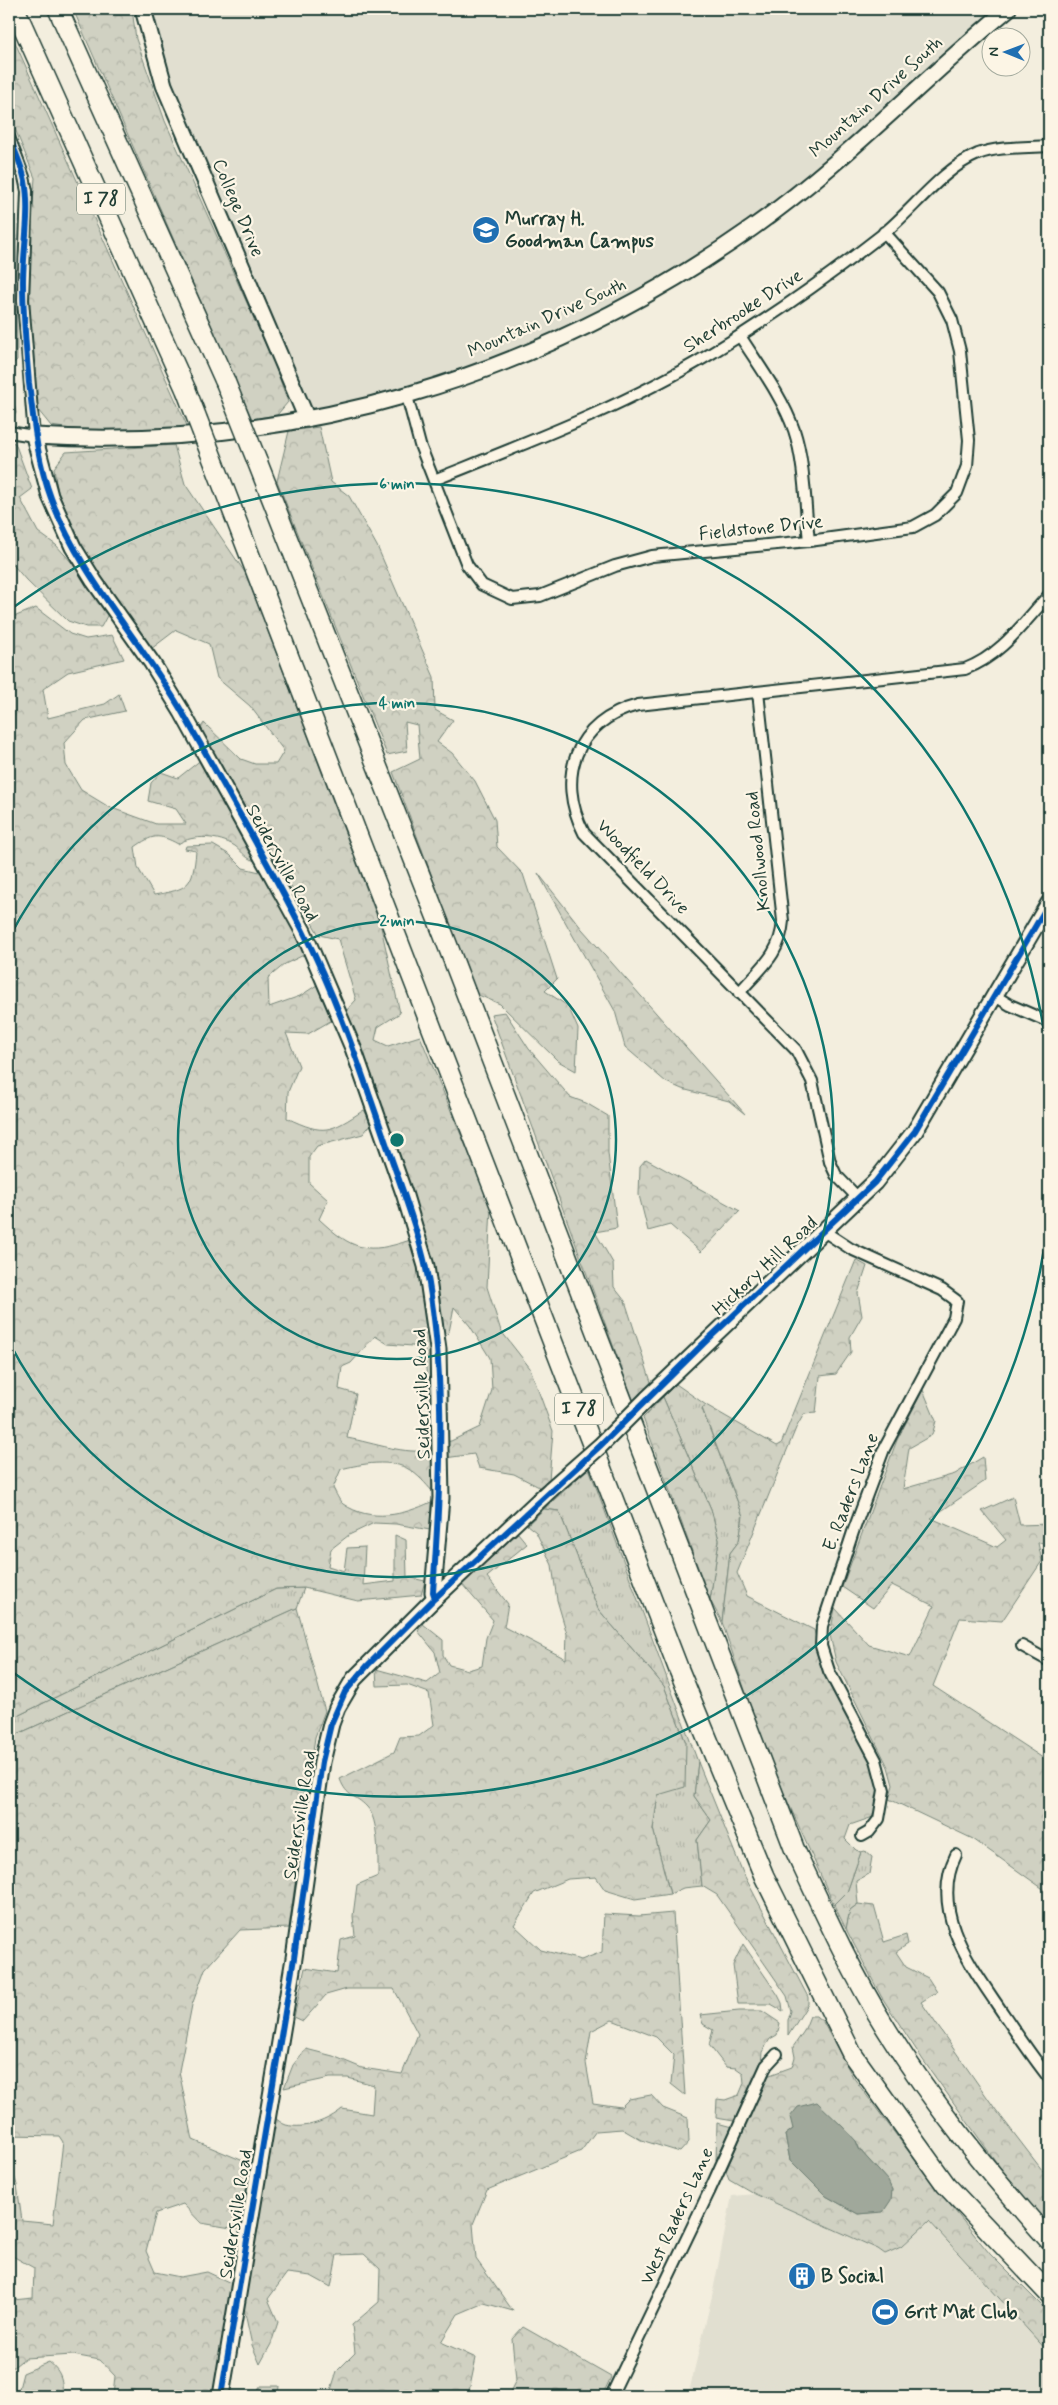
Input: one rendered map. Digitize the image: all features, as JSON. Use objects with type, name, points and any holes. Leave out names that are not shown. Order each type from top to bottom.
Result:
[{"type":"highway","name":"I 78","points":[[15,9],[186,390],[679,1670],[764,1876],[852,2054],[946,2185],[1049,2294]]},
{"type":"highway","name":"I 78","points":[[58,9],[225,381],[447,945],[794,1848],[837,1942],[886,2030],[923,2085],[973,2152],[1049,2240]]},
{"type":"street","name":"College Drive","points":[[143,9],[164,84],[307,419]]},
{"type":"street","name":"Mountain Drive South","points":[[9,432],[34,436],[100,439],[170,437],[238,431],[307,419],[406,396],[484,370],[544,346],[636,301],[753,227],[809,183],[1008,9]]},
{"type":"street","points":[[9,137],[24,177],[27,191],[23,300],[34,436]]},
{"type":"street","name":"Sherbrooke Drive","points":[[434,480],[628,399],[686,369],[740,336],[820,282],[884,232],[948,173],[968,159],[989,151],[1049,146]]},
{"type":"street","name":"Fieldstone Drive","points":[[406,396],[420,445],[473,576],[490,590],[512,599],[540,596],[634,560],[900,530],[925,522],[952,499],[961,484],[967,466],[968,432],[960,351],[952,320],[938,292],[884,232]]},
{"type":"street","points":[[740,336],[772,387],[794,430],[798,446],[808,541]]},
{"type":"street","name":"Seidersville Road","points":[[34,436],[50,496],[73,547],[94,582],[152,663],[182,712],[303,931],[353,1048],[404,1196],[426,1266],[438,1349],[440,1498],[433,1592],[435,1598],[354,1679],[345,1692],[331,1724],[320,1772],[294,1956],[221,2396]]},
{"type":"street","name":"Woodfield Drive","points":[[859,1199],[836,1175],[830,1162],[812,1081],[796,1050],[584,833],[573,810],[570,778],[575,758],[584,741],[597,725],[616,713],[638,705],[965,669],[980,664],[1001,647],[1049,595]]},
{"type":"street","name":"Knollwood Road","points":[[739,993],[765,966],[776,951],[783,921],[758,692]]},
{"type":"street","name":"Hickory Hill Road","points":[[435,1598],[551,1489],[600,1446],[731,1318],[825,1232],[890,1165],[915,1131],[1049,903]]},
{"type":"street","points":[[995,996],[1010,1006],[1049,1022]]},
{"type":"street","name":"E. Raders Lane","points":[[825,1232],[851,1249],[942,1290],[957,1302],[954,1318],[884,1449],[853,1532],[822,1626],[821,1646],[830,1671],[876,1760],[884,1790],[879,1819],[870,1832],[862,1836]]},
{"type":"street","points":[[1022,1646],[1049,1662]]},
{"type":"street","points":[[956,1855],[951,1871],[948,1893],[951,1923],[959,1945],[978,1977],[1045,2064],[1049,2078]]},
{"type":"street","name":"West Raders Lane","points":[[611,2396],[709,2192],[766,2066],[777,2054]]},
{"type":"shaded area","name":"Murray H. Goodman Campus","points":[[150,9],[999,9],[813,173],[708,251],[635,294],[558,333],[433,382],[319,411],[310,406],[189,126],[172,82]]},
{"type":"shaded area","points":[[817,2102],[856,2141],[859,2149],[888,2181],[892,2190],[891,2200],[883,2212],[858,2214],[826,2196],[790,2160],[785,2135],[793,2129],[790,2117],[798,2107]]},
{"type":"shaded area","points":[[755,2194],[878,2249],[885,2254],[901,2247],[928,2221],[1049,2353],[1049,2396],[688,2396],[712,2296],[732,2196]]},
{"type":"green space","points":[[73,9],[132,9],[136,39],[165,121],[274,363],[288,402],[277,415],[252,419]]},
{"type":"green space","points":[[9,29],[188,428],[119,431],[68,429],[51,426],[38,410],[32,355],[28,261],[35,178],[9,114]]},
{"type":"green space","points":[[9,226],[16,237],[17,360],[10,366],[12,396],[16,413],[13,418],[9,419]]},
{"type":"green space","points":[[319,427],[331,482],[349,496],[377,546],[434,677],[435,710],[453,720],[437,742],[452,753],[475,781],[495,820],[497,847],[523,874],[557,979],[545,991],[568,1006],[578,1029],[576,1071],[558,1061],[500,1004],[476,994],[393,772],[420,759],[417,725],[405,722],[407,751],[387,755],[277,481],[289,431]]},
{"type":"green space","points":[[9,442],[15,443],[32,489],[20,498],[38,532],[56,545],[81,573],[108,614],[101,627],[86,627],[68,621],[26,580],[9,560]]},
{"type":"green space","points":[[174,445],[185,484],[246,574],[381,927],[400,1013],[378,1027],[375,1040],[388,1046],[420,1036],[491,1207],[487,1287],[501,1331],[530,1368],[553,1431],[549,1480],[539,1487],[514,1474],[479,1468],[474,1454],[445,1458],[444,1442],[451,1441],[480,1427],[492,1390],[490,1358],[470,1326],[454,1307],[449,1332],[442,1339],[390,1131],[363,1050],[346,1011],[356,1000],[338,939],[319,935],[200,729],[204,723],[241,759],[255,764],[276,764],[284,751],[250,706],[217,678],[209,644],[176,630],[151,649],[91,564],[67,519],[59,495],[54,468],[66,452]]},
{"type":"green space","points":[[36,608],[70,634],[86,639],[112,635],[124,659],[68,672],[43,689],[48,718],[105,704],[119,694],[125,711],[85,720],[64,743],[66,765],[81,790],[109,807],[156,824],[186,824],[176,809],[148,801],[151,783],[161,772],[178,778],[202,759],[257,861],[247,857],[235,846],[214,838],[191,839],[178,844],[165,838],[151,838],[135,847],[138,868],[154,895],[174,891],[187,884],[193,872],[196,851],[185,849],[186,846],[213,845],[230,855],[243,868],[264,873],[308,953],[285,964],[268,978],[269,1007],[300,996],[320,983],[334,1019],[308,1034],[286,1033],[299,1066],[288,1092],[287,1118],[310,1127],[327,1129],[343,1123],[364,1110],[372,1123],[363,1134],[317,1146],[309,1157],[309,1183],[328,1200],[319,1219],[351,1243],[371,1248],[395,1245],[410,1240],[425,1295],[435,1390],[428,1390],[424,1347],[388,1344],[375,1336],[351,1363],[342,1367],[339,1389],[356,1394],[347,1438],[400,1450],[432,1450],[432,1491],[419,1477],[402,1466],[376,1463],[341,1469],[333,1488],[339,1499],[343,1504],[354,1510],[376,1515],[399,1513],[431,1502],[430,1530],[396,1524],[374,1523],[349,1535],[331,1549],[328,1566],[344,1571],[347,1548],[365,1547],[363,1585],[395,1581],[395,1535],[406,1540],[407,1577],[425,1581],[421,1595],[358,1601],[304,1588],[276,1589],[9,1720],[9,611],[16,616]]},
{"type":"green space","points":[[538,873],[582,929],[745,1114],[729,1101],[682,1089],[666,1082],[625,1047],[615,1011]]},
{"type":"green space","points":[[505,1012],[529,1049],[570,1097],[586,1103],[608,1116],[608,1153],[617,1228],[595,1232],[613,1263],[614,1287],[625,1301],[652,1385],[634,1402],[491,1014]]},
{"type":"green space","points":[[646,1159],[740,1211],[701,1252],[670,1225],[648,1231],[639,1195],[640,1166]]},
{"type":"green space","points":[[856,1260],[867,1266],[858,1293],[862,1316],[850,1337],[851,1352],[836,1374],[820,1376],[816,1413],[804,1414],[796,1428],[737,1573],[747,1596],[814,1630],[826,1677],[867,1753],[878,1781],[880,1799],[873,1817],[850,1825],[845,1839],[856,1850],[861,1852],[847,1892],[834,1905],[783,1791],[754,1717],[722,1622],[730,1553],[739,1541],[743,1516],[702,1408],[706,1405],[777,1446],[781,1444]]},
{"type":"green space","points":[[676,1384],[706,1405],[702,1409],[743,1516],[739,1541],[730,1553],[722,1622],[710,1600],[719,1540],[711,1509],[663,1397]]},
{"type":"green space","points":[[923,1390],[936,1421],[932,1435],[909,1448],[903,1489],[955,1474],[983,1457],[985,1481],[931,1518],[997,1547],[1006,1540],[982,1511],[1013,1497],[1020,1525],[1049,1524],[1049,1542],[1038,1543],[1042,1561],[1002,1621],[960,1618],[933,1686],[1049,1762],[1049,1893],[973,1839],[889,1799],[893,1785],[888,1767],[836,1662],[830,1635],[835,1608],[869,1645],[910,1657],[934,1606],[892,1585],[873,1608],[842,1587],[897,1440]]},
{"type":"green space","points":[[663,1397],[711,1509],[719,1540],[710,1600],[643,1418]]},
{"type":"green space","points":[[589,1468],[698,1762],[694,1796],[711,1820],[697,1840],[702,1886],[683,1888],[670,1894],[653,1829],[658,1795],[686,1743],[664,1686],[598,1609],[559,1511],[544,1509]]},
{"type":"green space","points":[[544,1509],[559,1511],[598,1609],[664,1686],[686,1743],[685,1787],[658,1795],[653,1829],[670,1894],[635,1899],[605,1890],[596,1877],[568,1879],[534,1893],[514,1925],[541,1950],[581,1960],[602,1952],[604,1914],[639,1916],[673,1913],[685,2095],[671,2084],[674,2055],[656,2037],[612,2020],[591,2031],[586,2063],[593,2103],[621,2107],[629,2099],[651,2095],[663,2108],[688,2118],[689,2142],[680,2152],[641,2140],[622,2129],[596,2131],[581,2151],[487,2190],[473,2224],[476,2259],[513,2311],[484,2303],[458,2314],[441,2342],[476,2358],[468,2396],[329,2396],[337,2371],[355,2353],[352,2325],[379,2302],[380,2269],[364,2254],[337,2255],[331,2287],[311,2276],[287,2273],[268,2299],[278,2322],[271,2344],[260,2364],[252,2345],[243,2304],[273,2117],[286,2125],[301,2126],[324,2120],[342,2109],[372,2114],[374,2085],[348,2078],[330,2078],[284,2088],[293,2065],[306,2049],[333,2056],[362,2068],[402,2074],[418,2034],[394,1989],[347,1989],[326,1995],[303,2021],[294,2017],[305,1968],[337,1973],[341,1940],[355,1936],[353,1916],[357,1885],[378,1876],[377,1840],[374,1820],[367,1807],[345,1790],[340,1779],[394,1752],[400,1737],[419,1736],[434,1725],[429,1693],[407,1685],[377,1686],[376,1669],[427,1683],[440,1673],[435,1652],[418,1631],[423,1624],[443,1640],[443,1655],[449,1665],[468,1670],[482,1666],[486,1638],[493,1620],[461,1583],[518,1533],[527,1544],[487,1577],[508,1604],[504,1627],[566,1659],[567,1634],[557,1600],[552,1565],[536,1532],[527,1525]]},
{"type":"green space","points":[[304,1588],[297,1608],[9,1738],[9,1720],[276,1589]]},
{"type":"green space","points":[[297,1608],[325,1711],[315,1737],[289,1928],[240,1930],[205,1969],[192,2005],[179,2071],[193,2140],[253,2165],[243,2230],[201,2223],[183,2204],[156,2213],[146,2251],[155,2272],[180,2277],[207,2272],[233,2284],[214,2396],[113,2396],[115,2376],[100,2360],[73,2355],[25,2358],[11,2369],[9,2377],[9,2298],[13,2300],[33,2298],[34,2268],[9,2254],[9,2159],[17,2185],[22,2221],[53,2224],[63,2142],[59,2136],[9,2135],[9,1738]]},
{"type":"green space","points":[[698,1762],[743,1873],[808,1997],[808,2004],[788,2036],[788,2020],[791,2011],[787,1996],[717,1895],[702,1886],[697,1840],[711,1820],[694,1796]]},
{"type":"green space","points":[[865,1851],[872,1857],[869,1874],[856,1881],[858,1904],[850,1910],[846,1929],[834,1905],[847,1892],[861,1852]]},
{"type":"green space","points":[[858,1904],[874,1906],[884,1942],[906,1935],[908,1944],[896,1952],[906,1967],[928,1978],[937,1992],[921,2002],[996,2110],[1049,2179],[1049,2225],[1014,2187],[923,2060],[881,1996],[846,1929],[850,1910]]},
{"type":"green space","points":[[743,1944],[778,1995],[783,2011],[771,2004],[738,2004],[733,1965]]},
{"type":"green space","points":[[762,2011],[780,2023],[777,2035],[770,2039],[762,2052],[761,2065],[734,2121],[716,2118],[717,2099],[725,2100],[739,2095],[744,2083],[743,2073],[736,2068],[726,2067],[709,2045],[713,2030],[703,2024],[700,2015]]},
{"type":"green space","points":[[810,2016],[816,2016],[823,2022],[853,2077],[929,2179],[990,2254],[1049,2313],[1049,2353],[929,2221],[901,2247],[885,2254],[878,2249],[755,2194],[729,2179],[726,2171],[767,2076],[792,2067],[795,2057],[793,2047],[804,2031]],"holes":[[[793,2129],[856,2141],[863,2154],[884,2177],[892,2190],[883,2211],[858,2214],[826,2196],[790,2160],[785,2135]]]},
{"type":"green space","points":[[717,2123],[732,2127],[716,2160]]},
{"type":"green space","points":[[523,2327],[611,2377],[602,2396],[508,2396],[516,2380],[512,2339]]},
{"type":"green space","points":[[49,2362],[57,2369],[61,2377],[62,2396],[17,2396],[23,2373]]},
{"type":"green space","points":[[261,2386],[279,2386],[278,2396],[254,2396]]},
{"type":"cycle path","points":[[9,137],[22,170],[27,193],[23,269],[26,346],[37,441],[42,470],[51,498],[79,556],[185,717],[259,849],[315,955],[368,1091],[407,1202],[424,1258],[436,1333],[439,1370],[440,1444],[433,1592],[435,1598]]},
{"type":"cycle path","points":[[221,2396],[294,1958],[322,1762],[331,1724],[345,1692],[368,1665],[435,1598],[600,1446],[703,1344],[875,1182],[915,1131],[1049,903]]},
{"type":"place","name":"Murray H. Goodman Campus","points":[[486,230]]},
{"type":"place","name":"B Social","points":[[802,2276]]},
{"type":"place","name":"Grit Mat Club","points":[[885,2312]]}]
